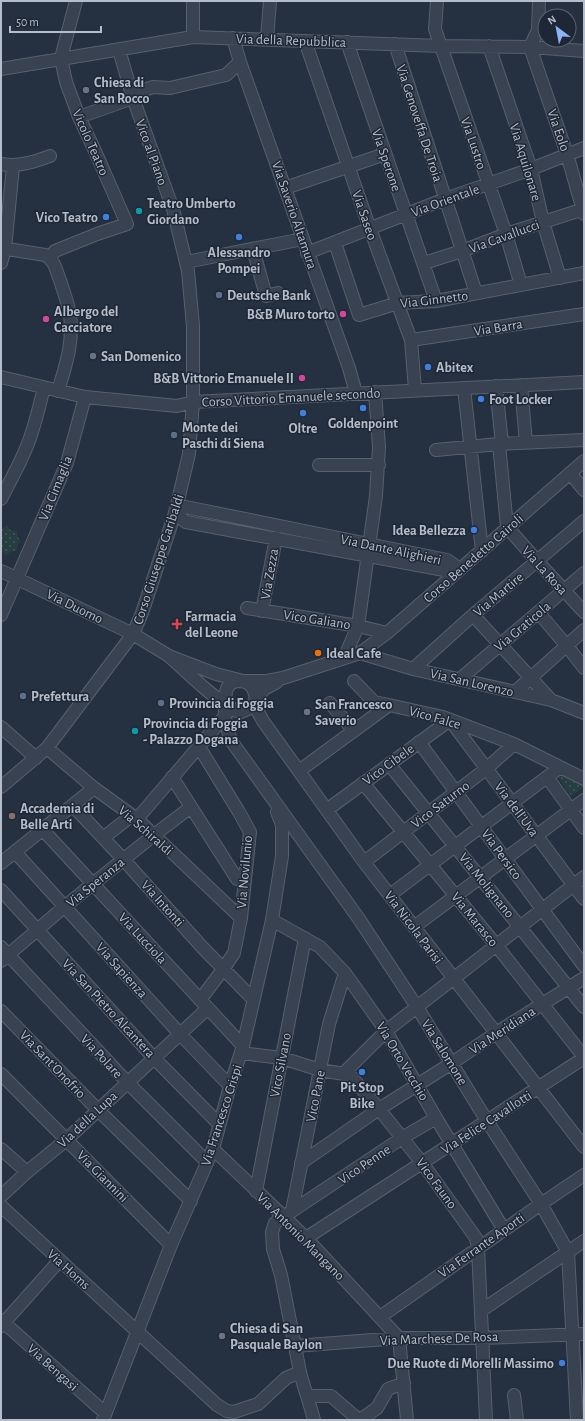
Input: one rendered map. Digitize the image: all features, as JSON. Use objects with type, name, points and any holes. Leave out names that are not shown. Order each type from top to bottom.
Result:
[{"type":"street","points":[[61,58],[76,1]]},
{"type":"street","points":[[193,1],[193,37]]},
{"type":"street","points":[[267,39],[270,1]]},
{"type":"street","name":"Via Lustro","points":[[437,1],[435,29],[506,234],[521,285]]},
{"type":"street","points":[[530,47],[538,30],[539,1]]},
{"type":"street","name":"Via della Repubblica","points":[[1,69],[193,37],[441,46],[530,47],[584,51]]},
{"type":"street","name":"Via Saverio Altamura","points":[[233,38],[307,253],[346,360],[356,393]]},
{"type":"street","name":"Via Saseo","points":[[305,41],[348,167],[411,340],[416,390]]},
{"type":"street","name":"Via Sperone","points":[[347,42],[436,301]]},
{"type":"street","name":"Via Genoveffa De Troia","points":[[395,44],[476,293]]},
{"type":"street","name":"Via Aquilonare","points":[[489,46],[530,169],[543,222],[560,278]]},
{"type":"street","name":"Via Eolo","points":[[530,47],[567,154],[583,211]]},
{"type":"street","name":"Vico al Piano","points":[[119,50],[132,96],[172,205],[187,266]]},
{"type":"street","name":"Vicolo Teatro","points":[[50,258],[55,251],[61,248],[127,224],[95,151],[78,118],[66,82],[61,58]]},
{"type":"street","points":[[78,118],[153,87],[170,88],[226,75],[240,62]]},
{"type":"street","name":"Via Orientale","points":[[307,253],[445,199],[584,148]]},
{"type":"street","points":[[285,188],[385,154]]},
{"type":"street","points":[[1,263],[7,165],[50,156]]},
{"type":"street","name":"Via Cavallucci","points":[[424,263],[462,251],[506,234],[583,211]]},
{"type":"street","points":[[187,266],[254,249],[303,239]]},
{"type":"street","name":"Via Ginnetto","points":[[335,243],[359,315],[398,303],[436,301],[584,273]]},
{"type":"street","points":[[3,248],[39,254],[50,258],[55,266],[69,311],[71,327],[71,345],[58,391]]},
{"type":"street","points":[[254,249],[266,296],[278,293]]},
{"type":"street","name":"Corso Giuseppe Garibaldi","points":[[1,787],[47,748],[133,634],[142,614],[175,512],[190,454],[193,402],[193,326],[187,266]]},
{"type":"street","name":"Via Barra","points":[[411,340],[584,314]]},
{"type":"street","name":"Corso Vittorio Emanuele secondo","points":[[1,377],[85,397],[176,406],[193,402],[584,382]]},
{"type":"street","points":[[521,385],[526,443]]},
{"type":"street","points":[[496,386],[507,527]]},
{"type":"street","points":[[1,499],[30,439],[44,387]]},
{"type":"street","points":[[464,388],[482,551]]},
{"type":"street","points":[[344,658],[358,626],[379,465],[375,392]]},
{"type":"street","name":"Via Cimaglia","points":[[1,615],[67,463],[85,397]]},
{"type":"street","points":[[436,450],[500,444],[584,440]]},
{"type":"street","name":"Corso Benedetto Cairoli","points":[[283,678],[360,653],[388,633],[584,461]]},
{"type":"street","points":[[319,465],[379,465]]},
{"type":"street","points":[[570,473],[584,490]]},
{"type":"street","name":"Via Dante Alighieri","points":[[368,549],[186,507],[175,512],[186,522],[276,538],[447,560],[460,569]]},
{"type":"street","name":"Via Martire","points":[[413,669],[473,615],[584,521]]},
{"type":"street","name":"Via La Rosa","points":[[507,527],[536,561],[584,612]]},
{"type":"street","name":"Via Zezza","points":[[262,611],[276,538]]},
{"type":"street","name":"Via Duomo","points":[[1,570],[133,634],[169,656]]},
{"type":"street","name":"Via Graticola","points":[[460,680],[499,644],[584,572]]},
{"type":"street","name":"Vico Galiano","points":[[247,608],[358,626],[388,633]]},
{"type":"street","points":[[538,612],[584,668]]},
{"type":"street","points":[[473,615],[551,700]]},
{"type":"street","points":[[515,692],[584,630]]},
{"type":"street","name":"Via San Lorenzo","points":[[360,653],[413,669],[551,700],[584,713]]},
{"type":"street","points":[[169,656],[216,674],[243,681],[251,686],[255,695],[255,700]]},
{"type":"street","points":[[169,656],[214,696],[226,702],[232,710],[241,712],[250,708],[264,689],[283,678]]},
{"type":"street","points":[[103,838],[134,817],[199,747],[224,716],[226,702],[225,693],[227,688],[233,682],[267,681],[283,678]]},
{"type":"street","points":[[354,681],[374,702],[389,705]]},
{"type":"street","name":"Via Nicola Parisi","points":[[255,700],[257,709],[263,721],[328,809],[364,862],[584,1147]]},
{"type":"street","points":[[330,703],[354,731]]},
{"type":"street","name":"Vico Falce","points":[[299,771],[389,705],[443,717],[514,744],[584,780]]},
{"type":"street","name":"Via Salomone","points":[[224,716],[227,731],[232,742],[359,919],[417,1007],[487,1121],[541,1204],[568,1252],[578,1335],[577,1420]]},
{"type":"street","name":"Vico Cibele","points":[[328,809],[450,720]]},
{"type":"street","name":"Via dell'Uva","points":[[450,720],[584,899]]},
{"type":"street","points":[[1,727],[36,758]]},
{"type":"street","name":"Via Persico","points":[[419,742],[584,966]]},
{"type":"street","name":"Vico Saturno","points":[[364,862],[486,769],[514,744]]},
{"type":"street","name":"Via Novilunio","points":[[199,747],[250,832],[240,918],[234,953],[204,1004]]},
{"type":"street","name":"Via Schiraldi","points":[[47,748],[94,788],[134,817],[154,834],[240,918]]},
{"type":"street","name":"Via Molignano","points":[[389,764],[584,1007]]},
{"type":"street","points":[[390,895],[560,768]]},
{"type":"street","points":[[172,777],[237,879],[246,872]]},
{"type":"street","points":[[547,777],[579,805],[584,828]]},
{"type":"street","name":"Via Marasco","points":[[363,783],[496,945],[584,1058]]},
{"type":"street","points":[[1,863],[94,788]]},
{"type":"street","name":"Via Francesco Crispi","points":[[104,1417],[171,1244],[213,1149],[230,1086],[242,1049],[272,920],[282,856],[282,825],[271,797]]},
{"type":"street","points":[[414,927],[579,805]]},
{"type":"street","name":"Via Intonti","points":[[73,806],[202,947],[253,999]]},
{"type":"street","name":"Via Speranza","points":[[3,954],[36,930],[154,834],[191,807]]},
{"type":"street","name":"Via Lucciola","points":[[43,830],[204,1004],[242,1049]]},
{"type":"street","name":"Via Sapienza","points":[[15,852],[180,1034],[230,1086]]},
{"type":"street","points":[[343,1074],[386,1032],[453,978],[584,877]]},
{"type":"street","name":"Via San Pietro Alcantera","points":[[1,890],[154,1058],[219,1124]]},
{"type":"street","name":"Via Orto Vecchio","points":[[272,920],[320,947],[345,973],[386,1032],[504,1230]]},
{"type":"street","name":"Vico Silvano","points":[[256,1191],[305,938]]},
{"type":"street","name":"Via Polare","points":[[3,954],[207,1162]]},
{"type":"street","name":"Vico Pane","points":[[288,1214],[301,1163],[329,1024],[345,973]]},
{"type":"street","name":"Via Meridiana","points":[[301,1163],[379,1109],[584,978]]},
{"type":"street","name":"Via della Lupa","points":[[1,1196],[26,1172],[66,1140],[180,1034],[204,1004]]},
{"type":"street","name":"Via Sant'Onofrio","points":[[1,1011],[98,1110],[191,1201]]},
{"type":"street","name":"Vico Fauno","points":[[242,1049],[282,1058],[320,1070],[350,1075],[423,1164],[476,1238],[482,1310],[486,1420]]},
{"type":"street","name":"Via Felice Cavallotti","points":[[306,1238],[423,1164],[584,1058]]},
{"type":"street","name":"Via Giannini","points":[[1,1074],[171,1244]]},
{"type":"street","name":"Vico Penne","points":[[295,1346],[281,1275],[273,1249],[272,1232],[275,1223],[402,1138],[436,1118]]},
{"type":"street","points":[[1,1149],[26,1172]]},
{"type":"street","name":"Via Antonio Mangano","points":[[213,1149],[256,1191],[288,1214],[306,1238],[399,1338]]},
{"type":"street","name":"Via Ferrante Aporti","points":[[383,1321],[478,1248],[584,1175]]},
{"type":"street","name":"Via Homs","points":[[1,1206],[217,1405],[227,1411],[234,1412],[258,1404],[286,1378],[300,1372]]},
{"type":"street","points":[[482,1310],[584,1241]]},
{"type":"street","points":[[2,1323],[59,1260]]},
{"type":"street","name":"Via Bengasi","points":[[2,1323],[104,1417]]},
{"type":"street","name":"Via Marchese De Rosa","points":[[295,1346],[399,1338],[482,1338],[578,1335]]},
{"type":"street","points":[[399,1338],[407,1420]]},
{"type":"street","points":[[295,1346],[304,1388],[314,1420]]},
{"type":"street","points":[[307,1396],[331,1396],[360,1420],[377,1408],[388,1389],[404,1383]]},
{"type":"street","points":[[514,1395],[517,1420]]},
{"type":"green space","points":[[7,526],[10,530],[17,531],[17,536],[21,541],[18,544],[16,551],[12,551],[6,555],[1,550],[1,530]]},
{"type":"green space","points":[[560,775],[584,785],[584,787],[571,796],[558,777]]},
{"type":"place","name":"Chiesa di San Rocco","points":[[86,90]]},
{"type":"place","name":"Teatro Umberto Giordano","points":[[139,211]]},
{"type":"place","name":"Vico Teatro","points":[[106,217]]},
{"type":"place","name":"Alessandro Pompei","points":[[239,237]]},
{"type":"place","name":"Deutsche Bank","points":[[219,295]]},
{"type":"place","name":"B&B Muro torto","points":[[343,314]]},
{"type":"place","name":"Albergo del Cacciatore","points":[[46,319]]},
{"type":"place","name":"San Domenico","points":[[93,356]]},
{"type":"place","name":"Abitex","points":[[428,367]]},
{"type":"place","name":"B&B Vittorio Emanuele II","points":[[302,378]]},
{"type":"place","name":"Foot Locker","points":[[481,399]]},
{"type":"place","name":"Goldenpoint","points":[[363,408]]},
{"type":"place","name":"Oltre","points":[[303,413]]},
{"type":"place","name":"Monte dei Paschi di Siena","points":[[174,435]]},
{"type":"place","name":"Idea Bellezza","points":[[474,530]]},
{"type":"place","name":"Farmacia del Leone","points":[[177,624]]},
{"type":"place","name":"Ideal Cafe","points":[[318,653]]},
{"type":"place","name":"Prefettura","points":[[23,696]]},
{"type":"place","name":"Provincia di Foggia","points":[[161,703]]},
{"type":"place","name":"San Francesco Saverio","points":[[307,712]]},
{"type":"place","name":"Provincia di Foggia - Palazzo Dogana","points":[[135,731]]},
{"type":"place","name":"Accademia di Belle Arti","points":[[12,816]]},
{"type":"place","name":"Pit Stop Bike","points":[[362,1072]]},
{"type":"place","name":"Chiesa di San Pasquale Baylon","points":[[222,1336]]},
{"type":"place","name":"Due Ruote di Morelli Massimo","points":[[562,1363]]}]
